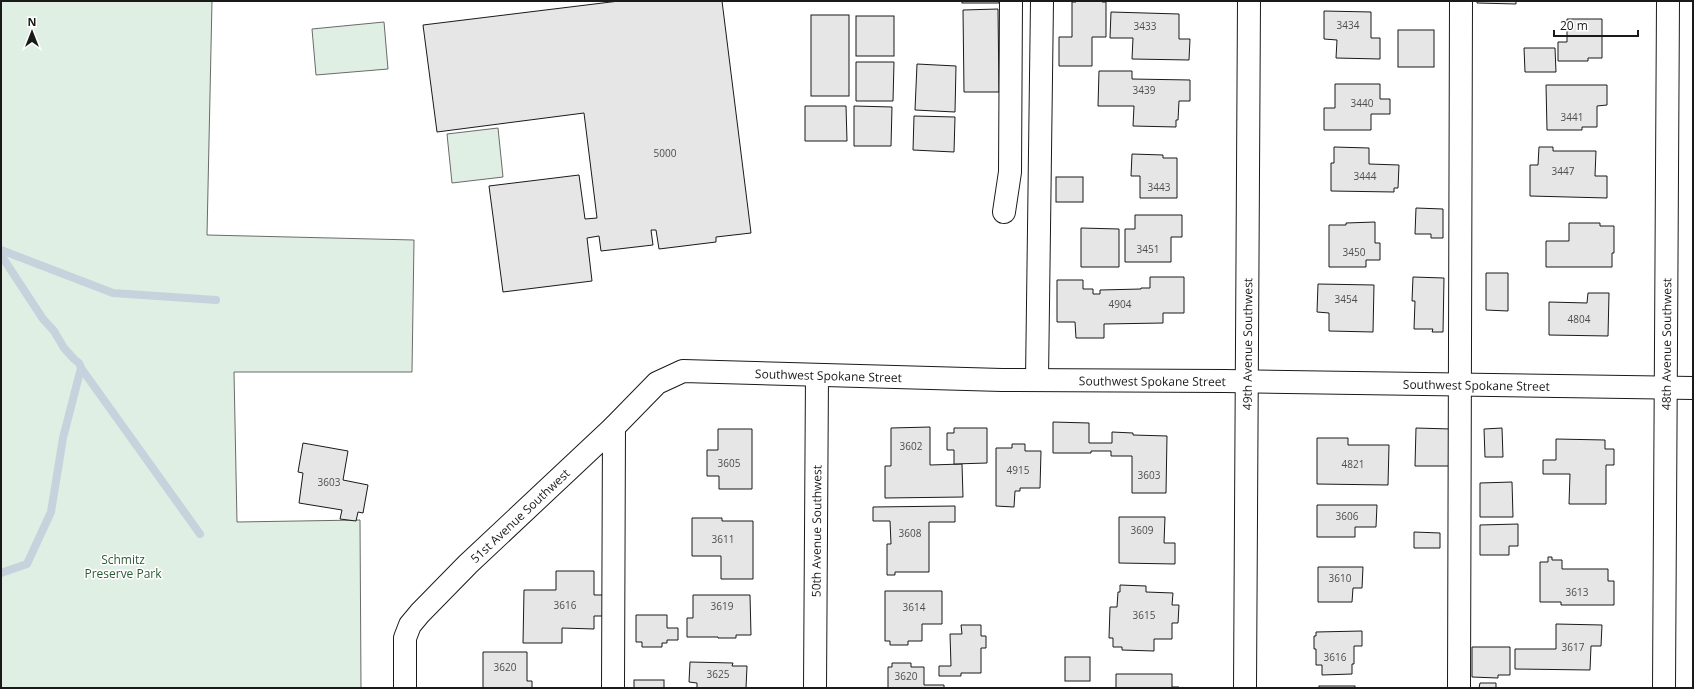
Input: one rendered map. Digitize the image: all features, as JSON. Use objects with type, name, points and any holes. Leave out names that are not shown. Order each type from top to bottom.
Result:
[{"type":"street","points":[[1004,212],[1010,172],[1011,1]]},
{"type":"street","points":[[1037,380],[1042,1]]},
{"type":"street","name":"49th Avenue Southwest","points":[[1245,688],[1249,1]]},
{"type":"street","points":[[1459,688],[1461,1]]},
{"type":"street","name":"48th Avenue Southwest","points":[[1664,688],[1664,387],[1668,1]]},
{"type":"street","name":"Southwest Spokane Street","points":[[683,371],[1037,380],[1246,381],[1693,388]]},
{"type":"street","name":"51st Avenue Southwest","points":[[405,688],[405,638],[410,625],[468,564],[614,427],[657,383],[683,371]]},
{"type":"street","name":"50th Avenue Southwest","points":[[815,688],[817,375]]},
{"type":"street","points":[[613,688],[614,427]]},
{"type":"green space","name":"Schmitz Preserve Park","points":[[1,1],[212,1],[207,235],[414,240],[412,372],[234,372],[237,522],[360,520],[361,688],[1,688]]},
{"type":"green space","points":[[384,22],[388,69],[316,75],[312,29]]},
{"type":"green space","points":[[498,128],[503,177],[452,183],[447,134]]},
{"type":"building","points":[[619,1],[722,1],[751,233],[716,237],[716,242],[659,249],[656,230],[651,230],[653,245],[601,251],[599,236],[587,238],[592,281],[503,292],[489,186],[579,175],[585,219],[597,218],[584,113],[437,132],[423,25]]},
{"type":"building","points":[[962,1],[999,1],[999,3],[962,3]]},
{"type":"building","points":[[1477,1],[1516,1],[1516,4],[1477,3]]},
{"type":"building","points":[[1072,2],[1106,2],[1106,37],[1092,37],[1092,66],[1059,66],[1059,37],[1072,37]]},
{"type":"building","points":[[998,9],[999,92],[964,92],[963,10]]},
{"type":"building","points":[[1324,11],[1371,12],[1371,38],[1380,38],[1380,59],[1336,58],[1337,40],[1324,39]]},
{"type":"building","points":[[1111,12],[1179,14],[1179,39],[1190,39],[1189,60],[1132,59],[1133,38],[1110,38]]},
{"type":"building","points":[[811,15],[849,15],[849,96],[811,96]]},
{"type":"building","points":[[856,16],[894,16],[894,56],[856,56]]},
{"type":"building","points":[[1567,19],[1602,19],[1602,58],[1588,58],[1588,61],[1558,61],[1558,42],[1567,42]]},
{"type":"building","points":[[1398,30],[1434,30],[1434,67],[1398,67]]},
{"type":"building","points":[[1524,48],[1555,48],[1556,72],[1525,72]]},
{"type":"building","points":[[856,62],[894,62],[893,101],[856,101]]},
{"type":"building","points":[[917,64],[956,66],[955,112],[915,110]]},
{"type":"building","points":[[1099,71],[1132,71],[1132,79],[1190,80],[1190,101],[1179,101],[1176,127],[1133,126],[1134,106],[1098,106]]},
{"type":"building","points":[[1335,84],[1380,84],[1380,99],[1390,99],[1390,114],[1371,114],[1371,130],[1324,130],[1324,108],[1335,108]]},
{"type":"building","points":[[1546,85],[1607,85],[1607,105],[1597,106],[1597,127],[1582,127],[1582,130],[1547,130]]},
{"type":"building","points":[[805,106],[846,106],[847,141],[805,141]]},
{"type":"building","points":[[854,106],[892,107],[891,146],[854,146]]},
{"type":"building","points":[[914,116],[955,117],[954,152],[913,150]]},
{"type":"building","points":[[1334,147],[1369,148],[1369,164],[1399,165],[1398,188],[1394,188],[1394,192],[1331,191],[1331,163],[1334,163]]},
{"type":"building","points":[[1539,147],[1553,147],[1553,151],[1596,151],[1595,176],[1607,176],[1607,198],[1530,196],[1530,165],[1538,165]]},
{"type":"building","points":[[1132,154],[1163,155],[1163,158],[1177,158],[1177,198],[1140,198],[1140,176],[1131,176]]},
{"type":"building","points":[[1056,177],[1083,177],[1083,202],[1056,202]]},
{"type":"building","points":[[1416,208],[1443,209],[1443,238],[1431,238],[1431,234],[1415,234]]},
{"type":"building","points":[[1135,215],[1182,215],[1182,237],[1171,237],[1171,262],[1125,262],[1125,229],[1135,229]]},
{"type":"building","points":[[1375,222],[1375,243],[1380,243],[1380,260],[1366,260],[1366,267],[1329,267],[1329,225]]},
{"type":"building","points":[[1569,223],[1600,223],[1600,226],[1614,226],[1614,253],[1612,253],[1612,267],[1546,267],[1546,241],[1569,241]]},
{"type":"building","points":[[1081,228],[1119,229],[1119,267],[1081,267]]},
{"type":"building","points":[[1486,273],[1508,273],[1508,311],[1486,310]]},
{"type":"building","points":[[1150,277],[1184,277],[1184,313],[1163,313],[1163,323],[1104,324],[1104,338],[1076,338],[1075,322],[1057,322],[1057,280],[1083,280],[1083,289],[1093,289],[1093,294],[1100,294],[1100,290],[1150,288]]},
{"type":"building","points":[[1413,277],[1444,278],[1443,332],[1432,332],[1433,329],[1414,329],[1415,301],[1412,301]]},
{"type":"building","points":[[1318,284],[1374,285],[1373,332],[1329,331],[1329,313],[1317,312]]},
{"type":"building","points":[[1588,293],[1609,293],[1608,336],[1549,335],[1549,302],[1587,303]]},
{"type":"building","points":[[1053,422],[1089,423],[1089,443],[1112,443],[1112,432],[1133,433],[1133,435],[1167,436],[1166,493],[1132,493],[1132,456],[1111,456],[1111,451],[1091,451],[1091,453],[1053,453]]},
{"type":"building","points":[[930,427],[930,465],[962,464],[963,497],[885,498],[885,466],[891,466],[891,428]]},
{"type":"building","points":[[954,428],[987,428],[987,463],[954,464],[954,450],[947,450],[947,433],[954,433]]},
{"type":"building","points":[[1416,428],[1451,429],[1450,466],[1415,466]]},
{"type":"building","points":[[1502,428],[1503,457],[1485,457],[1484,429]]},
{"type":"building","points":[[718,429],[752,429],[752,489],[719,489],[719,476],[707,476],[707,450],[718,450]]},
{"type":"building","points":[[1317,438],[1348,438],[1348,445],[1389,445],[1388,485],[1317,484]]},
{"type":"building","points":[[1556,439],[1605,440],[1605,449],[1614,449],[1614,465],[1606,465],[1606,504],[1569,504],[1570,474],[1543,474],[1543,460],[1556,460]]},
{"type":"building","points":[[303,443],[348,451],[343,480],[368,485],[363,513],[358,512],[356,521],[340,519],[342,510],[299,503],[303,473],[298,472]]},
{"type":"building","points":[[1012,444],[1025,444],[1025,451],[1041,451],[1040,488],[1020,488],[1020,491],[1015,491],[1014,507],[996,506],[996,448],[1012,448]]},
{"type":"building","points":[[1512,482],[1513,517],[1480,517],[1480,483]]},
{"type":"building","points":[[1317,505],[1377,505],[1376,527],[1355,527],[1355,537],[1317,537]]},
{"type":"building","points":[[955,506],[955,522],[929,522],[929,572],[895,572],[895,575],[887,575],[887,544],[891,544],[890,521],[873,521],[873,507]]},
{"type":"building","points":[[1119,517],[1165,517],[1164,543],[1175,543],[1175,564],[1119,563]]},
{"type":"building","points":[[692,518],[722,518],[722,521],[753,521],[753,579],[721,579],[721,556],[692,556]]},
{"type":"building","points":[[1518,524],[1518,546],[1509,546],[1509,555],[1480,555],[1480,525]]},
{"type":"building","points":[[1414,532],[1440,533],[1440,548],[1414,548]]},
{"type":"building","points":[[1548,557],[1552,557],[1552,560],[1562,560],[1562,569],[1608,569],[1608,581],[1614,581],[1614,605],[1561,605],[1561,602],[1540,602],[1540,562],[1548,562]]},
{"type":"building","points":[[1318,567],[1363,567],[1362,588],[1353,588],[1352,602],[1318,602]]},
{"type":"building","points":[[556,571],[594,571],[594,595],[607,595],[606,616],[594,616],[594,629],[562,628],[562,643],[523,643],[524,590],[556,590]]},
{"type":"building","points":[[1120,585],[1146,586],[1146,592],[1173,593],[1172,605],[1179,605],[1178,623],[1172,623],[1172,639],[1154,639],[1154,651],[1122,650],[1122,647],[1113,647],[1113,638],[1109,638],[1110,607],[1117,607]]},
{"type":"building","points":[[885,591],[942,591],[942,624],[922,624],[922,641],[908,641],[908,645],[890,645],[890,641],[885,641]]},
{"type":"building","points":[[693,595],[750,595],[751,635],[736,635],[736,638],[687,637],[687,618],[693,618]]},
{"type":"building","points":[[636,615],[667,615],[667,628],[678,628],[678,640],[667,640],[667,643],[662,643],[662,647],[642,647],[642,642],[636,642]]},
{"type":"building","points":[[1556,624],[1602,625],[1601,646],[1591,646],[1590,670],[1515,669],[1515,649],[1556,649]]},
{"type":"building","points":[[961,625],[981,625],[981,636],[986,636],[986,648],[981,648],[981,673],[961,673],[961,676],[939,676],[939,666],[951,666],[950,634],[962,634]]},
{"type":"building","points":[[1362,631],[1362,646],[1354,646],[1354,664],[1352,664],[1352,674],[1322,675],[1322,665],[1316,665],[1314,636],[1316,636],[1316,632]]},
{"type":"building","points":[[1472,647],[1510,647],[1510,675],[1498,675],[1498,678],[1472,677]]},
{"type":"building","points":[[483,652],[527,652],[527,681],[532,681],[532,688],[483,688]]},
{"type":"building","points":[[1065,657],[1090,657],[1090,681],[1065,681]]},
{"type":"building","points":[[690,662],[733,663],[732,666],[747,666],[746,688],[697,688],[697,683],[689,682]]},
{"type":"building","points":[[892,663],[911,663],[911,667],[924,667],[924,685],[944,685],[944,688],[888,688],[888,667],[892,667]]},
{"type":"building","points":[[1116,674],[1172,674],[1172,687],[1179,688],[1116,688]]},
{"type":"building","points":[[634,680],[664,680],[664,688],[634,688]]},
{"type":"building","points":[[1480,683],[1496,683],[1496,688],[1479,688]]},
{"type":"building","points":[[1319,686],[1355,686],[1355,688],[1319,688]]},
{"type":"waterway","points":[[1,250],[113,293],[216,300]]},
{"type":"waterway","points":[[1,255],[43,319],[54,331],[64,348],[79,363],[81,368],[200,534]]},
{"type":"waterway","points":[[1,573],[27,564],[51,512],[63,438],[81,368]]}]
